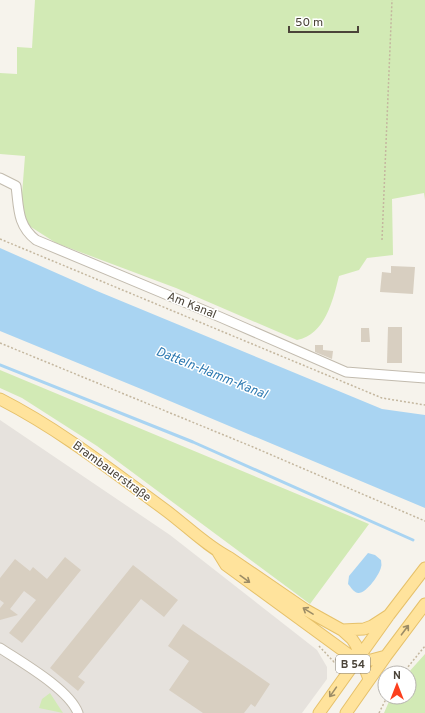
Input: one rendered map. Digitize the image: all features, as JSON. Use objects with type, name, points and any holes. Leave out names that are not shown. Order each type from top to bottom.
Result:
[{"type":"main road","name":"Brambauerstraße","points":[[0,399],[45,425],[83,450],[171,514],[218,552],[230,558],[306,610],[342,630]]},
{"type":"main road","name":"Brambauerstraße","points":[[218,552],[226,565],[359,658]]},
{"type":"main road","name":"B 54","points":[[318,713],[425,568]]},
{"type":"main road","name":"B 54","points":[[346,713],[369,679],[425,604]]},
{"type":"main road","points":[[342,630],[364,629],[372,626],[389,615]]},
{"type":"main road","points":[[342,630],[352,639],[369,679]]},
{"type":"main road","points":[[359,658],[371,660],[386,656]]},
{"type":"street","name":"Am Kanal","points":[[0,178],[16,186],[20,221],[28,234],[36,240],[220,317],[346,372],[425,378]]},
{"type":"street","points":[[0,648],[63,691],[75,706],[78,713]]},
{"type":"path","points":[[382,240],[392,0]]},
{"type":"path","points":[[0,239],[382,398],[425,405]]},
{"type":"path","points":[[0,343],[253,447],[425,521]]},
{"type":"path","points":[[410,665],[425,646]]},
{"type":"shaded area","points":[[0,420],[170,535],[317,650],[327,667],[327,679],[302,713],[0,713]]},
{"type":"green space","points":[[35,0],[425,0],[425,200],[424,193],[392,199],[393,255],[367,258],[359,270],[339,276],[334,295],[321,324],[307,337],[297,340],[176,288],[56,243],[20,220],[25,156],[0,154],[0,73],[17,74],[17,47],[32,48]]},
{"type":"green space","points":[[0,370],[369,524],[310,604],[97,446],[22,398],[0,388]]},
{"type":"green space","points":[[425,654],[425,713],[384,713],[388,705],[417,705],[417,665],[415,665]]},
{"type":"green space","points":[[50,693],[63,713],[39,708],[42,699]]},
{"type":"water","name":"Datteln-Hamm-Kanal","points":[[0,248],[97,291],[382,409],[425,415],[425,508],[0,331]]},
{"type":"water","points":[[368,553],[375,555],[381,560],[380,570],[369,587],[358,593],[353,591],[348,584],[349,576]]},
{"type":"building","points":[[391,266],[415,267],[413,294],[380,292],[382,272],[391,273]]},
{"type":"building","points":[[388,327],[402,327],[402,363],[387,363]]},
{"type":"building","points":[[361,328],[369,328],[370,342],[361,342]]},
{"type":"building","points":[[315,345],[323,345],[323,350],[333,351],[332,359],[315,352]]},
{"type":"building","points":[[65,557],[81,570],[22,643],[9,633],[36,600],[24,591],[10,609],[18,615],[0,620],[0,608],[4,603],[0,600],[0,578],[15,559],[30,571],[33,567],[47,579]]},
{"type":"building","points":[[133,565],[178,600],[164,617],[141,599],[78,677],[85,682],[78,691],[50,668]]},
{"type":"building","points":[[183,624],[270,684],[255,707],[251,704],[244,713],[203,713],[169,690],[189,661],[168,646]]},
{"type":"waterway","points":[[0,365],[193,442],[413,540]]}]
